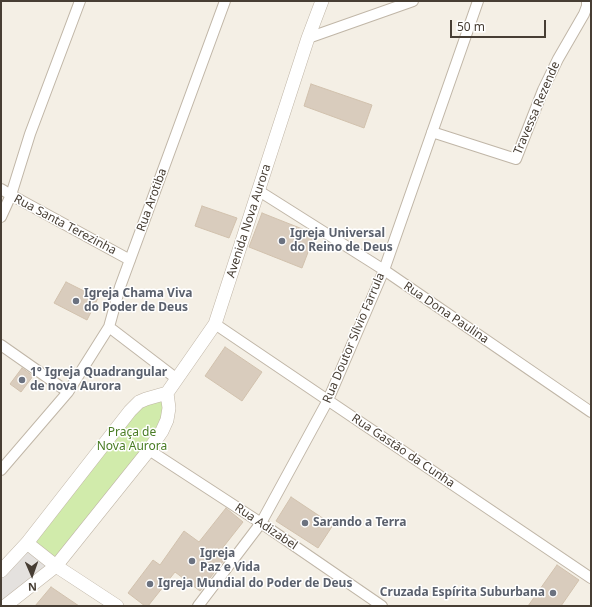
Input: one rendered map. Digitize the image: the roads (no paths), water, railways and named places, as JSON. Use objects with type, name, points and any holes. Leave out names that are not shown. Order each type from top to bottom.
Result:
[{"type":"street","points":[[1,217],[11,195],[30,134],[80,1]]},
{"type":"street","name":"Rua Arotiba","points":[[1,470],[68,392],[109,327],[120,287],[225,1]]},
{"type":"street","name":"Avenida Nova Aurora","points":[[167,393],[215,324],[308,38],[322,1]]},
{"type":"street","points":[[308,38],[413,1]]},
{"type":"street","name":"Rua Doutor Sílvio Farrula","points":[[198,606],[261,523],[328,400],[384,270],[478,1]]},
{"type":"street","name":"Travessa Rezende","points":[[432,132],[516,159],[544,90],[558,59],[584,14],[587,1]]},
{"type":"street","name":"Rua Santa Terezinha","points":[[1,189],[130,260]]},
{"type":"street","name":"Rua Dona Paulina","points":[[258,190],[384,270],[591,412]]},
{"type":"street","name":"Rua Gastão da Cunha","points":[[215,324],[591,578]]},
{"type":"street","points":[[109,327],[176,379]]},
{"type":"street","points":[[1,345],[68,392]]},
{"type":"street","points":[[1,571],[27,543],[130,410],[146,398],[167,393],[169,408],[167,420],[162,431],[149,450],[56,566],[5,606]]},
{"type":"street","name":"Rua Adizabel","points":[[149,450],[261,523],[382,606]]},
{"type":"street","points":[[27,543],[56,566],[117,606]]},
{"type":"place","name":"Igreja Universal do Reino de Deus","points":[[282,241]]},
{"type":"place","name":"Igreja Chama Viva do Poder de Deus","points":[[76,301]]},
{"type":"place","name":"1° Igreja Quadrangular de nova Aurora","points":[[22,380]]},
{"type":"place","name":"Sarando a Terra","points":[[305,523]]},
{"type":"place","name":"Igreja Paz e Vida","points":[[192,561]]},
{"type":"place","name":"Igreja Mundial do Poder de Deus","points":[[150,584]]},
{"type":"place","name":"Cruzada Espírita Suburbana","points":[[553,593]]},
{"type":"park label","name":"Praça de Nova Aurora","points":[[132,440]]}]
